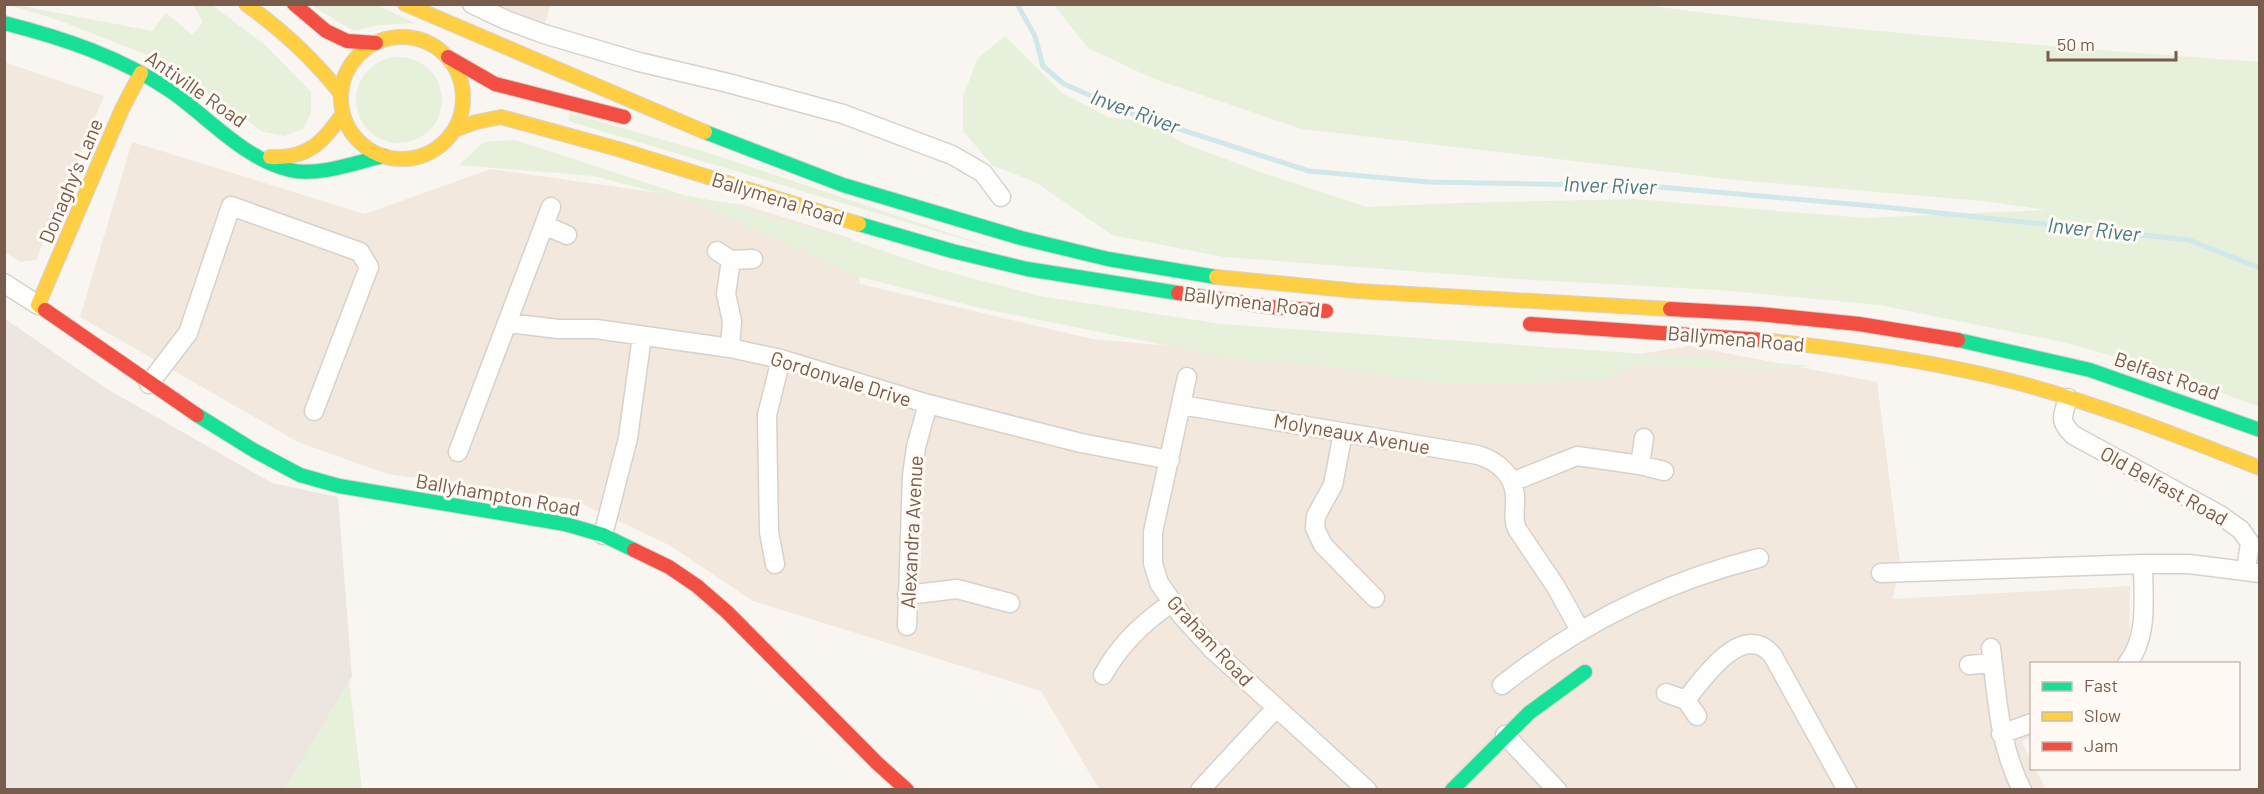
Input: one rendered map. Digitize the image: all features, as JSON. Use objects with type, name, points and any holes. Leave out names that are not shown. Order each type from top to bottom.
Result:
[{"type":"main road","points":[[246,4],[300,47],[324,70],[341,94]]},
{"type":"main road","points":[[294,4],[326,31],[347,41],[376,43]]},
{"type":"main road","name":"Ballymena Road","points":[[405,4],[702,131],[843,185],[1021,238],[1108,259],[1208,276],[1358,291],[1759,314],[1859,324],[1982,344],[2060,363]]},
{"type":"main road","name":"Antiville Road","points":[[4,24],[70,40],[106,55],[141,73],[196,109],[247,149],[290,170],[305,171],[384,156]]},
{"type":"main road","points":[[448,57],[458,74],[463,93],[462,112],[454,130],[441,145],[423,156],[403,159],[384,156],[366,147],[352,132],[343,114],[341,94],[344,78],[362,52],[376,43],[395,37],[414,38],[432,45],[495,84],[634,120]]},
{"type":"main road","name":"Donaghy's Lane","points":[[38,305],[122,110],[141,73]]},
{"type":"main road","points":[[261,156],[281,158],[311,151],[321,144],[343,114]]},
{"type":"main road","name":"Ballymena Road","points":[[454,130],[476,122],[501,117],[618,148],[814,211],[952,251],[1027,269],[1271,307],[1337,312]]},
{"type":"main road","points":[[657,126],[794,172],[843,185]]},
{"type":"main road","name":"Ballyhampton Road","points":[[38,305],[149,384],[255,451],[300,475],[339,486],[565,524],[603,535],[669,567],[698,586],[727,612],[877,763],[907,789]]},
{"type":"main road","name":"Ballymena Road","points":[[1517,323],[1800,344],[1904,358],[1986,375],[2068,398]]},
{"type":"main road","name":"Belfast Road","points":[[2060,363],[2090,370],[2259,430]]},
{"type":"main road","points":[[2068,398],[2259,468]]},
{"type":"main road","points":[[1452,789],[1505,735],[1540,704],[1585,672]]},
{"type":"street","points":[[472,4],[544,34],[639,62],[729,83],[843,114],[952,155],[982,173],[1001,197]]},
{"type":"street","points":[[506,20],[509,49]]},
{"type":"street","points":[[149,384],[188,333],[231,206],[360,252],[369,267],[314,411]]},
{"type":"street","points":[[459,452],[551,207]]},
{"type":"street","points":[[544,225],[567,236]]},
{"type":"street","points":[[730,348],[731,317],[726,294],[724,255],[753,259]]},
{"type":"street","points":[[4,283],[38,305]]},
{"type":"street","name":"Gordonvale Drive","points":[[509,323],[558,329],[596,329],[730,348],[781,359],[928,404],[1090,445],[1170,460]]},
{"type":"street","points":[[603,535],[628,438],[642,336]]},
{"type":"street","points":[[775,564],[769,532],[767,415],[781,359]]},
{"type":"street","name":"Graham Road","points":[[1187,377],[1155,519],[1152,544],[1155,572],[1159,583],[1172,603],[1212,649],[1367,789]]},
{"type":"street","name":"Old Belfast Road","points":[[2068,398],[2062,419],[2065,427],[2073,435],[2197,502],[2241,531],[2250,543],[2253,572]]},
{"type":"street","name":"Alexandra Avenue","points":[[907,626],[913,462],[928,404]]},
{"type":"street","name":"Molyneaux Avenue","points":[[1181,405],[1486,457],[1499,465],[1512,482]]},
{"type":"street","points":[[1343,433],[1333,485],[1316,516],[1315,528],[1323,545],[1375,598]]},
{"type":"street","points":[[1640,465],[1644,438]]},
{"type":"street","points":[[1580,630],[1556,587],[1515,525],[1515,495],[1512,482],[1577,456],[1640,465],[1664,471]]},
{"type":"street","points":[[1502,685],[1539,655],[1648,594],[1746,556]]},
{"type":"street","points":[[2128,662],[2134,655],[2141,635],[2144,602],[2143,564]]},
{"type":"street","points":[[1881,573],[2143,564],[2189,564],[2253,572]]},
{"type":"street","points":[[907,595],[957,589],[1010,603]]},
{"type":"street","points":[[1103,675],[1123,644],[1143,624],[1172,603]]},
{"type":"street","points":[[1686,700],[1718,660],[1742,645],[1755,643],[1766,647],[1847,789]]},
{"type":"street","points":[[1969,665],[1991,655],[2001,734],[2011,768],[2022,789]]},
{"type":"street","points":[[1666,693],[1686,700],[1697,716]]},
{"type":"street","points":[[1200,789],[1276,708]]},
{"type":"street","points":[[2001,734],[2030,723]]},
{"type":"street","points":[[1505,735],[1557,789]]},
{"type":"shaded area","points":[[496,5],[551,5],[544,25]]},
{"type":"shaded area","points":[[4,62],[104,96],[36,260],[20,262],[5,252]]},
{"type":"shaded area","points":[[132,142],[365,214],[491,169],[744,205],[853,239],[860,284],[1092,339],[1505,376],[1689,346],[1877,382],[1900,562],[1893,599],[2130,586],[2129,662],[2030,662],[2030,738],[2022,742],[2030,759],[2030,770],[2036,770],[2046,789],[1099,789],[1041,691],[753,601],[669,545],[572,499],[387,474],[298,442],[80,317]]},
{"type":"shaded area","points":[[4,318],[107,389],[272,483],[338,497],[352,677],[285,789],[5,789]]},
{"type":"green space","points":[[8,5],[152,31],[166,13],[192,35],[203,22],[193,5],[212,5],[265,45],[311,92],[311,113],[303,129],[284,136],[263,132],[202,89],[147,55],[58,20]]},
{"type":"green space","points":[[311,5],[377,5],[415,23],[379,25],[354,31]]},
{"type":"green space","points":[[1054,5],[1643,5],[1874,31],[2259,62],[2259,407],[2159,369],[2063,342],[1879,305],[1719,290],[1517,279],[1224,257],[1112,235],[1037,183],[992,165],[963,131],[963,96],[978,58],[1005,36],[1061,92],[1108,117],[1147,122],[1185,144],[1266,174],[1367,207],[1633,199],[1865,218],[2046,210],[1982,201],[1736,180],[1302,129],[1154,79],[1088,48]]},
{"type":"green space","points":[[399,57],[423,64],[435,76],[442,100],[435,124],[423,136],[399,143],[375,136],[363,124],[356,100],[363,76],[375,64]]},
{"type":"green space","points":[[570,113],[712,154],[1006,252],[568,121]]},
{"type":"green space","points":[[515,140],[684,195],[732,205],[842,237],[937,269],[1040,296],[1221,324],[1814,366],[1771,369],[1639,366],[1603,379],[1515,384],[1438,383],[1312,364],[1244,361],[980,308],[853,275],[695,202],[593,176],[459,165],[484,142]]},
{"type":"green space","points":[[349,680],[362,789],[285,789]]},
{"type":"waterway","name":"Inver River","points":[[1017,4],[1035,36],[1043,66],[1064,84],[1130,113],[1309,171],[1428,182],[1648,186],[1884,207],[2189,240],[2260,268]]},
{"type":"traffic: fast","points":[[4,23],[70,42],[133,69],[172,92],[228,137],[273,165],[301,172],[312,172],[384,156]]},
{"type":"traffic: fast","points":[[705,132],[843,185],[1021,238],[1108,259],[1216,277]]},
{"type":"traffic: fast","points":[[859,224],[952,251],[1027,269],[1178,293]]},
{"type":"traffic: fast","points":[[1958,340],[2090,370],[2260,430]]},
{"type":"traffic: fast","points":[[197,415],[255,451],[300,475],[339,486],[565,524],[603,535],[634,550]]},
{"type":"traffic: fast","points":[[1452,790],[1529,713],[1585,672]]},
{"type":"traffic: slow","points":[[246,4],[297,46],[341,94]]},
{"type":"traffic: slow","points":[[405,4],[705,132]]},
{"type":"traffic: slow","points":[[402,37],[425,42],[445,55],[458,75],[463,98],[458,121],[445,141],[425,154],[402,159],[379,154],[359,141],[346,121],[341,98],[346,75],[359,55],[379,42],[402,37]]},
{"type":"traffic: slow","points":[[45,310],[38,305],[122,109],[141,73]]},
{"type":"traffic: slow","points":[[270,157],[295,155],[313,147],[321,141],[343,114]]},
{"type":"traffic: slow","points":[[454,130],[476,122],[501,117],[618,149],[859,224]]},
{"type":"traffic: slow","points":[[1216,277],[1357,291],[1670,309]]},
{"type":"traffic: slow","points":[[1762,340],[1891,357],[1955,368],[2019,383],[2110,411],[2260,468]]},
{"type":"traffic: jam","points":[[294,4],[326,31],[347,41],[376,43]]},
{"type":"traffic: jam","points":[[448,57],[495,84],[624,117]]},
{"type":"traffic: jam","points":[[1178,293],[1271,307],[1326,311]]},
{"type":"traffic: jam","points":[[1670,309],[1759,314],[1859,324],[1958,340]]},
{"type":"traffic: jam","points":[[45,310],[197,415]]},
{"type":"traffic: jam","points":[[1530,324],[1762,340]]},
{"type":"traffic: jam","points":[[634,550],[669,567],[697,586],[727,612],[877,763],[907,790]]}]
